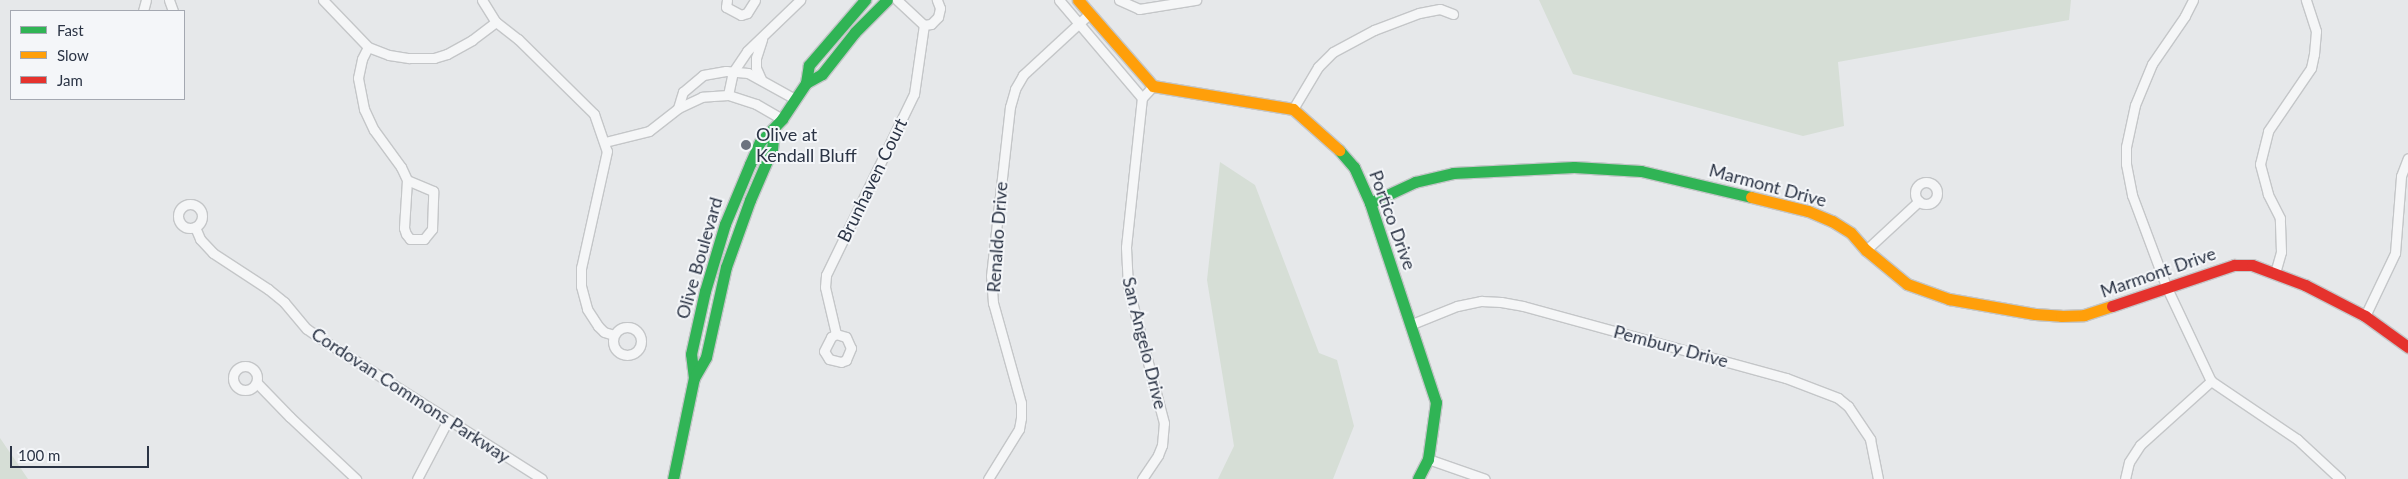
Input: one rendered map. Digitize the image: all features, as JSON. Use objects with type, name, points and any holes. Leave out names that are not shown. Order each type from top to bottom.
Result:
[{"type":"street","points":[[323,0],[368,47],[389,55],[409,58],[434,58],[472,40],[496,22]]},
{"type":"street","points":[[482,0],[496,22],[518,39],[594,114],[605,142],[606,151],[582,268],[582,286],[588,309],[598,326],[604,332],[614,335]]},
{"type":"street","points":[[727,0],[726,7],[741,15],[747,13],[755,0]]},
{"type":"street","points":[[728,95],[733,72],[747,51],[800,0]]},
{"type":"street","name":"Olive Boulevard","points":[[673,479],[694,378],[706,357],[726,267],[750,200],[772,149],[774,129],[806,83],[809,65],[865,0]]},
{"type":"street","name":"Olive Boulevard","points":[[806,83],[822,74],[856,32],[887,0]]},
{"type":"street","points":[[897,0],[924,25],[930,24],[938,17],[940,8],[937,0]]},
{"type":"street","points":[[1058,0],[1142,98],[1153,86]]},
{"type":"street","points":[[1078,0],[1153,86],[1293,109],[1325,58],[1340,47],[1374,30],[1419,13],[1440,9],[1452,14]]},
{"type":"street","points":[[1119,0],[1139,9],[1196,0]]},
{"type":"street","points":[[2193,0],[2185,16],[2152,64],[2135,105],[2126,147],[2126,164],[2132,195],[2166,286],[2211,381],[2297,439],[2340,479]]},
{"type":"street","points":[[2275,273],[2281,252],[2280,218],[2268,194],[2260,164],[2268,131],[2311,68],[2316,31],[2306,0]]},
{"type":"street","name":"Renaldo Drive","points":[[988,479],[1016,434],[1021,418],[1019,397],[993,303],[991,276],[1010,107],[1015,89],[1023,75],[1089,14]]},
{"type":"street","name":"Brunhaven Court","points":[[836,334],[825,287],[826,275],[914,94],[924,25]]},
{"type":"street","points":[[760,79],[756,68],[756,58],[763,36]]},
{"type":"street","points":[[368,47],[362,59],[358,78],[364,109],[374,130],[401,166],[407,180],[404,228],[410,239],[417,240],[429,234],[432,222],[432,191],[407,180]]},
{"type":"street","points":[[678,108],[683,92],[703,75],[733,72],[748,73],[795,99]]},
{"type":"street","points":[[605,142],[649,131],[678,108],[702,97],[728,95],[756,104],[782,119]]},
{"type":"street","name":"San Angelo Drive","points":[[1142,98],[1126,247],[1127,278],[1164,423],[1162,445],[1158,455],[1142,479]]},
{"type":"street","name":"Portico Drive","points":[[1293,109],[1337,147],[1354,168],[1370,203],[1412,324],[1436,402],[1428,459],[1418,479]]},
{"type":"street","points":[[2365,316],[2395,253],[2401,176],[2408,158]]},
{"type":"street","name":"Marmont Drive","points":[[1370,203],[1405,186],[1453,172],[1574,167],[1641,170],[1808,211],[1832,221],[1851,234],[1866,250],[1907,284],[1949,299],[2035,314],[2084,315],[2119,305],[2166,286],[2234,266],[2252,266],[2305,285],[2365,316],[2408,347]]},
{"type":"street","points":[[1866,250],[1919,202]]},
{"type":"street","name":"Cordovan Commons Parkway","points":[[195,227],[200,238],[213,253],[268,289],[284,302],[307,329],[542,479]]},
{"type":"street","name":"Pembury Drive","points":[[1412,324],[1457,306],[1482,301],[1501,302],[1523,306],[1786,378],[1832,394],[1848,406],[1870,438],[1878,479]]},
{"type":"street","points":[[2125,479],[2129,462],[2140,445],[2211,381]]},
{"type":"street","points":[[257,383],[356,479]]},
{"type":"street","points":[[417,479],[448,420]]},
{"type":"street","points":[[1428,459],[1485,479]]},
{"type":"shaded area","points":[[1539,0],[2071,0],[2069,20],[1838,62],[1844,126],[1803,136],[1573,74]]},
{"type":"shaded area","points":[[1220,162],[1255,185],[1319,353],[1337,360],[1354,426],[1333,479],[1218,479],[1234,446],[1207,280]]},
{"type":"shaded area","points":[[0,438],[28,479],[0,479]]},
{"type":"traffic: fast","points":[[694,378],[691,354],[705,291],[725,224],[750,164],[760,142],[782,119],[806,83],[809,65],[865,0]]},
{"type":"traffic: fast","points":[[806,83],[822,74],[855,32],[887,0]]},
{"type":"traffic: fast","points":[[673,479],[694,378],[706,357],[726,267],[750,200],[772,149],[774,129]]},
{"type":"traffic: fast","points":[[1339,150],[1354,167],[1370,203],[1436,402],[1428,459],[1418,479]]},
{"type":"traffic: fast","points":[[1370,203],[1415,182],[1453,173],[1574,167],[1641,171],[1751,197]]},
{"type":"traffic: slow","points":[[1078,0],[1153,86],[1293,109],[1339,150]]},
{"type":"traffic: slow","points":[[1751,197],[1808,211],[1832,221],[1851,233],[1866,250],[1907,284],[1949,299],[2035,314],[2061,316],[2084,315],[2112,306]]},
{"type":"traffic: jam","points":[[2112,306],[2234,265],[2252,265],[2305,285],[2365,316],[2408,347]]},
{"type":"place","name":"Olive at Kendall Bluff","points":[[746,145]]}]
